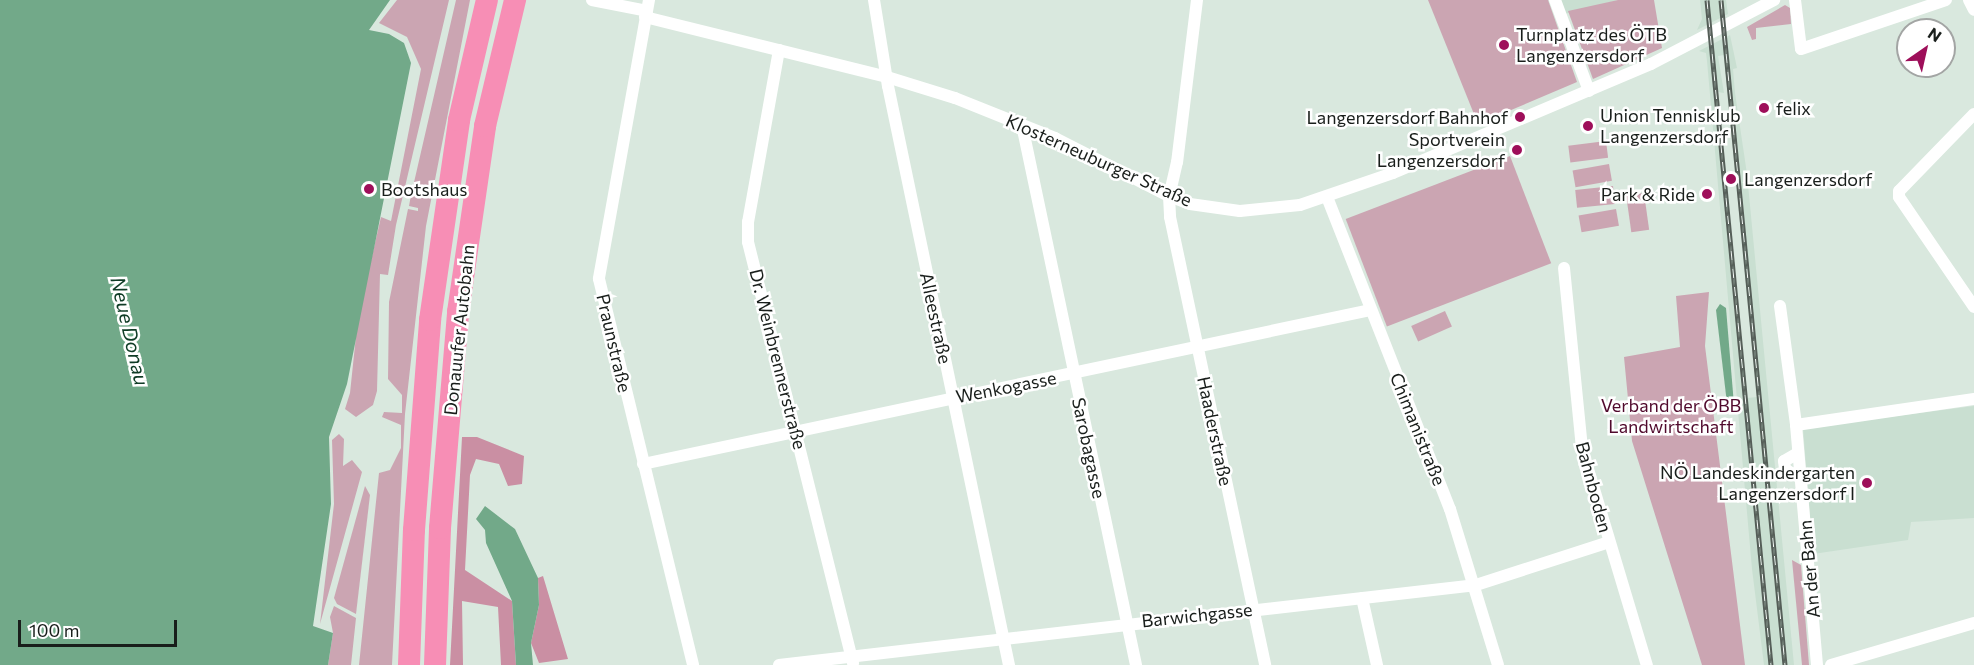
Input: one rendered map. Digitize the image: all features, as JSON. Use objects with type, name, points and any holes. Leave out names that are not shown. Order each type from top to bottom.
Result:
[{"type":"highway","name":"Donauufer Autobahn","points":[[409,665],[414,530],[430,320],[459,120],[487,0]]},
{"type":"highway","name":"Donauufer Autobahn","points":[[435,665],[440,528],[458,312],[485,126],[515,0]]},
{"type":"street","name":"Klosterneuburger Straße","points":[[592,0],[647,9],[779,50],[887,76],[1022,124],[1168,196],[1190,204],[1240,211],[1300,205],[1327,197],[1589,92],[1774,0]]},
{"type":"street","name":"Alleestraße","points":[[874,0],[887,76],[952,397],[1009,665]]},
{"type":"street","points":[[1168,196],[1177,162],[1197,0]]},
{"type":"street","points":[[1555,0],[1589,92]]},
{"type":"street","points":[[1795,0],[1801,49],[1946,0]]},
{"type":"street","points":[[1969,0],[1974,10]]},
{"type":"street","name":"Praunstraße","points":[[647,9],[599,279],[693,665]]},
{"type":"street","name":"Dr. Weinbrennerstraße","points":[[779,50],[748,222],[748,242],[853,661]]},
{"type":"street","points":[[1974,114],[1899,190],[1899,197],[1974,307]]},
{"type":"street","name":"Sarobagasse","points":[[1022,124],[1136,665]]},
{"type":"street","name":"Haaderstraße","points":[[1168,196],[1197,348],[1264,665]]},
{"type":"street","name":"Chimanistraße","points":[[1327,197],[1450,509],[1476,585],[1498,665]]},
{"type":"street","name":"Bahnboden","points":[[1564,268],[1579,434],[1647,665]]},
{"type":"street","name":"An der Bahn","points":[[1780,306],[1798,453],[1784,461],[1785,469],[1793,474],[1800,472],[1817,665]]},
{"type":"street","name":"Wenkogasse","points":[[643,464],[1370,310]]},
{"type":"street","points":[[1796,424],[1974,399]]},
{"type":"street","name":"Barwichgasse","points":[[779,665],[853,661],[1003,638],[1476,585],[1609,542]]},
{"type":"street","points":[[1362,598],[1377,665]]},
{"type":"street","points":[[1831,665],[1974,623]]},
{"type":"shaded area","points":[[1555,0],[1618,0],[1561,15]]},
{"type":"shaded area","points":[[1700,0],[1726,0],[1728,14],[1697,30],[1702,19]]},
{"type":"shaded area","points":[[1730,35],[1737,68],[1733,69],[1735,93],[1747,174],[1794,665],[1764,665],[1752,569],[1707,61],[1706,53],[1699,51]],"holes":[[[1724,55],[1757,397],[1747,398],[1718,92],[1724,93],[1718,56]]]},
{"type":"shaded area","name":"NÖ Landeskindergarten Langenzersdorf I","points":[[1974,406],[1974,518],[1911,522],[1908,540],[1813,554],[1803,428]]},
{"type":"shaded area","points":[[462,437],[477,437],[524,456],[522,484],[508,486],[499,464],[476,459],[470,475],[465,570],[512,601],[516,665],[501,665],[498,607],[462,601],[463,665],[450,665]]},
{"type":"shaded area","points":[[543,576],[568,659],[539,663],[531,643],[539,605],[538,578]]},
{"type":"green space","points":[[397,0],[449,0],[396,225],[388,275],[380,274],[377,391],[373,405],[356,417],[345,409],[350,393],[358,317],[381,217],[391,221],[421,69],[407,37],[379,23]]},
{"type":"green space","points":[[456,0],[470,0],[426,226],[405,414],[392,665],[359,665],[379,473],[390,470],[401,448],[401,425],[382,417],[384,412],[402,413],[402,395],[388,379],[389,302],[408,209],[418,211],[418,208],[409,206],[411,195],[421,197],[421,193],[412,191]]},
{"type":"green space","name":"Turnplatz des ÖTB Langenzersdorf","points":[[1428,0],[1548,0],[1577,82],[1478,124]]},
{"type":"green space","points":[[1618,0],[1654,0],[1662,48],[1593,79],[1568,11]]},
{"type":"green space","points":[[1785,5],[1790,8],[1791,24],[1756,28],[1756,39],[1752,40],[1747,27]]},
{"type":"green space","points":[[1606,141],[1608,158],[1570,163],[1568,146]]},
{"type":"green space","points":[[1510,156],[1551,263],[1387,326],[1346,219]]},
{"type":"green space","points":[[1609,164],[1612,181],[1576,187],[1573,170]]},
{"type":"green space","points":[[1613,186],[1615,204],[1577,208],[1575,190]]},
{"type":"green space","points":[[1644,193],[1649,230],[1631,232],[1626,196]]},
{"type":"green space","points":[[1616,209],[1619,226],[1582,232],[1579,216]]},
{"type":"green space","name":"Verband der ÖBB Landwirtschaft","points":[[1709,292],[1705,346],[1745,665],[1702,665],[1632,441],[1624,357],[1680,347],[1676,296]]},
{"type":"green space","points":[[1445,311],[1452,327],[1418,342],[1411,326]]},
{"type":"green space","points":[[339,434],[344,439],[343,466],[352,460],[362,472],[320,624],[334,504],[332,440]]},
{"type":"green space","points":[[365,486],[370,495],[356,614],[337,604],[334,598]]},
{"type":"green space","points":[[1792,560],[1801,565],[1809,665],[1802,665]]},
{"type":"green space","points":[[334,606],[356,618],[351,665],[328,665],[333,633],[330,617]]},
{"type":"water","name":"Neue Donau","points":[[0,0],[390,0],[369,30],[389,34],[404,43],[411,63],[347,384],[329,437],[331,504],[313,626],[333,633],[328,665],[0,665]]},
{"type":"water","points":[[1720,304],[1726,308],[1734,405],[1728,412],[1716,310]]},
{"type":"water","points":[[485,506],[515,529],[538,578],[539,605],[531,643],[533,665],[516,665],[512,601],[486,543],[485,530],[476,519]]},
{"type":"railway","points":[[1707,0],[1771,665]]},
{"type":"railway","points":[[1721,0],[1785,665]]},
{"type":"place","name":"Turnplatz des ÖTB Langenzersdorf","points":[[1504,45]]},
{"type":"place","name":"felix","points":[[1764,108]]},
{"type":"place","name":"Langenzersdorf Bahnhof","points":[[1520,117]]},
{"type":"place","name":"Union Tennisklub Langenzersdorf","points":[[1588,126]]},
{"type":"place","name":"Sportverein Langenzersdorf","points":[[1517,150]]},
{"type":"place","name":"Langenzersdorf","points":[[1731,179]]},
{"type":"place","name":"Bootshaus","points":[[369,189]]},
{"type":"place","name":"Park & Ride","points":[[1707,194]]},
{"type":"place","name":"NÖ Landeskindergarten Langenzersdorf I","points":[[1867,483]]}]
